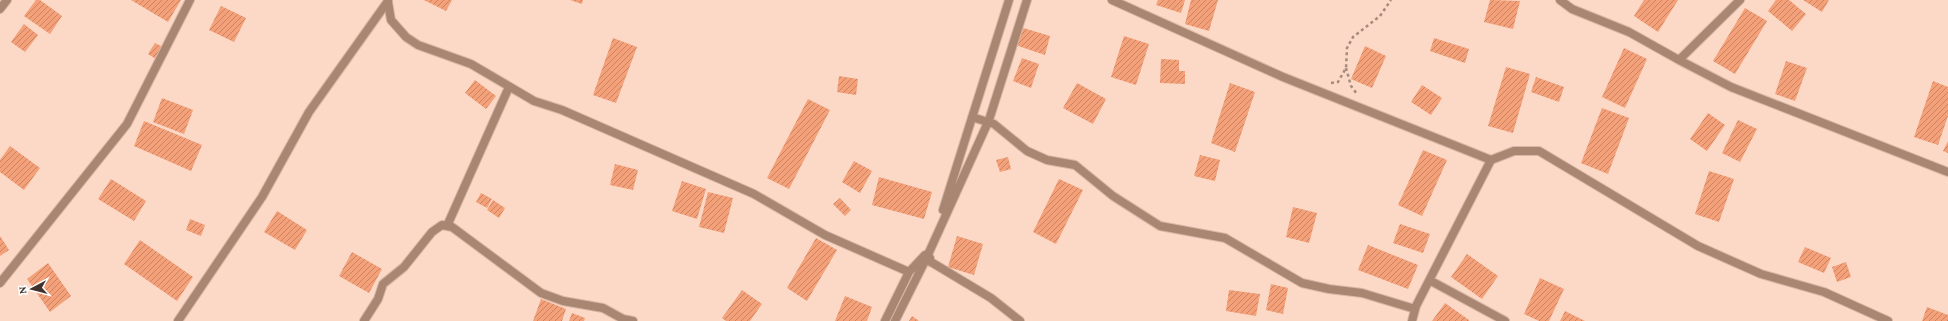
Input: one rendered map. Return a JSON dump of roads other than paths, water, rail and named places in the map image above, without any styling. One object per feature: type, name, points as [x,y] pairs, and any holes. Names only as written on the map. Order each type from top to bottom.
[{"type":"street","points":[[0,9],[7,0]]},
{"type":"street","points":[[0,283],[127,124],[190,0]]},
{"type":"street","points":[[926,259],[930,259],[932,248],[1009,0]]},
{"type":"street","points":[[895,321],[926,259],[989,120],[1027,0]]},
{"type":"street","points":[[1112,0],[1308,87],[1491,160]]},
{"type":"street","points":[[1560,0],[1572,9],[1629,32],[1731,87],[1948,172]]},
{"type":"street","points":[[1679,60],[1740,0]]},
{"type":"street","points":[[388,1],[391,20],[406,37],[418,45],[471,64],[534,101],[562,110],[754,194],[824,235],[909,272]]},
{"type":"street","points":[[178,321],[262,197],[310,112],[388,1]]},
{"type":"street","points":[[447,226],[509,87]]},
{"type":"street","points":[[972,117],[994,124],[1027,151],[1047,160],[1075,165],[1113,196],[1160,226],[1225,238],[1302,283],[1329,289],[1362,293],[1415,309]]},
{"type":"street","points":[[1412,321],[1415,309],[1491,160],[1514,151],[1539,151],[1698,246],[1761,274],[1824,292],[1888,321]]},
{"type":"street","points":[[364,321],[378,299],[383,284],[404,267],[432,232],[442,225],[452,227],[541,293],[563,301],[603,308],[623,319],[632,321]]},
{"type":"street","points":[[885,321],[909,272],[932,248]]},
{"type":"street","points":[[926,259],[991,298],[1020,321]]},
{"type":"street","points":[[1430,281],[1505,321]]}]
